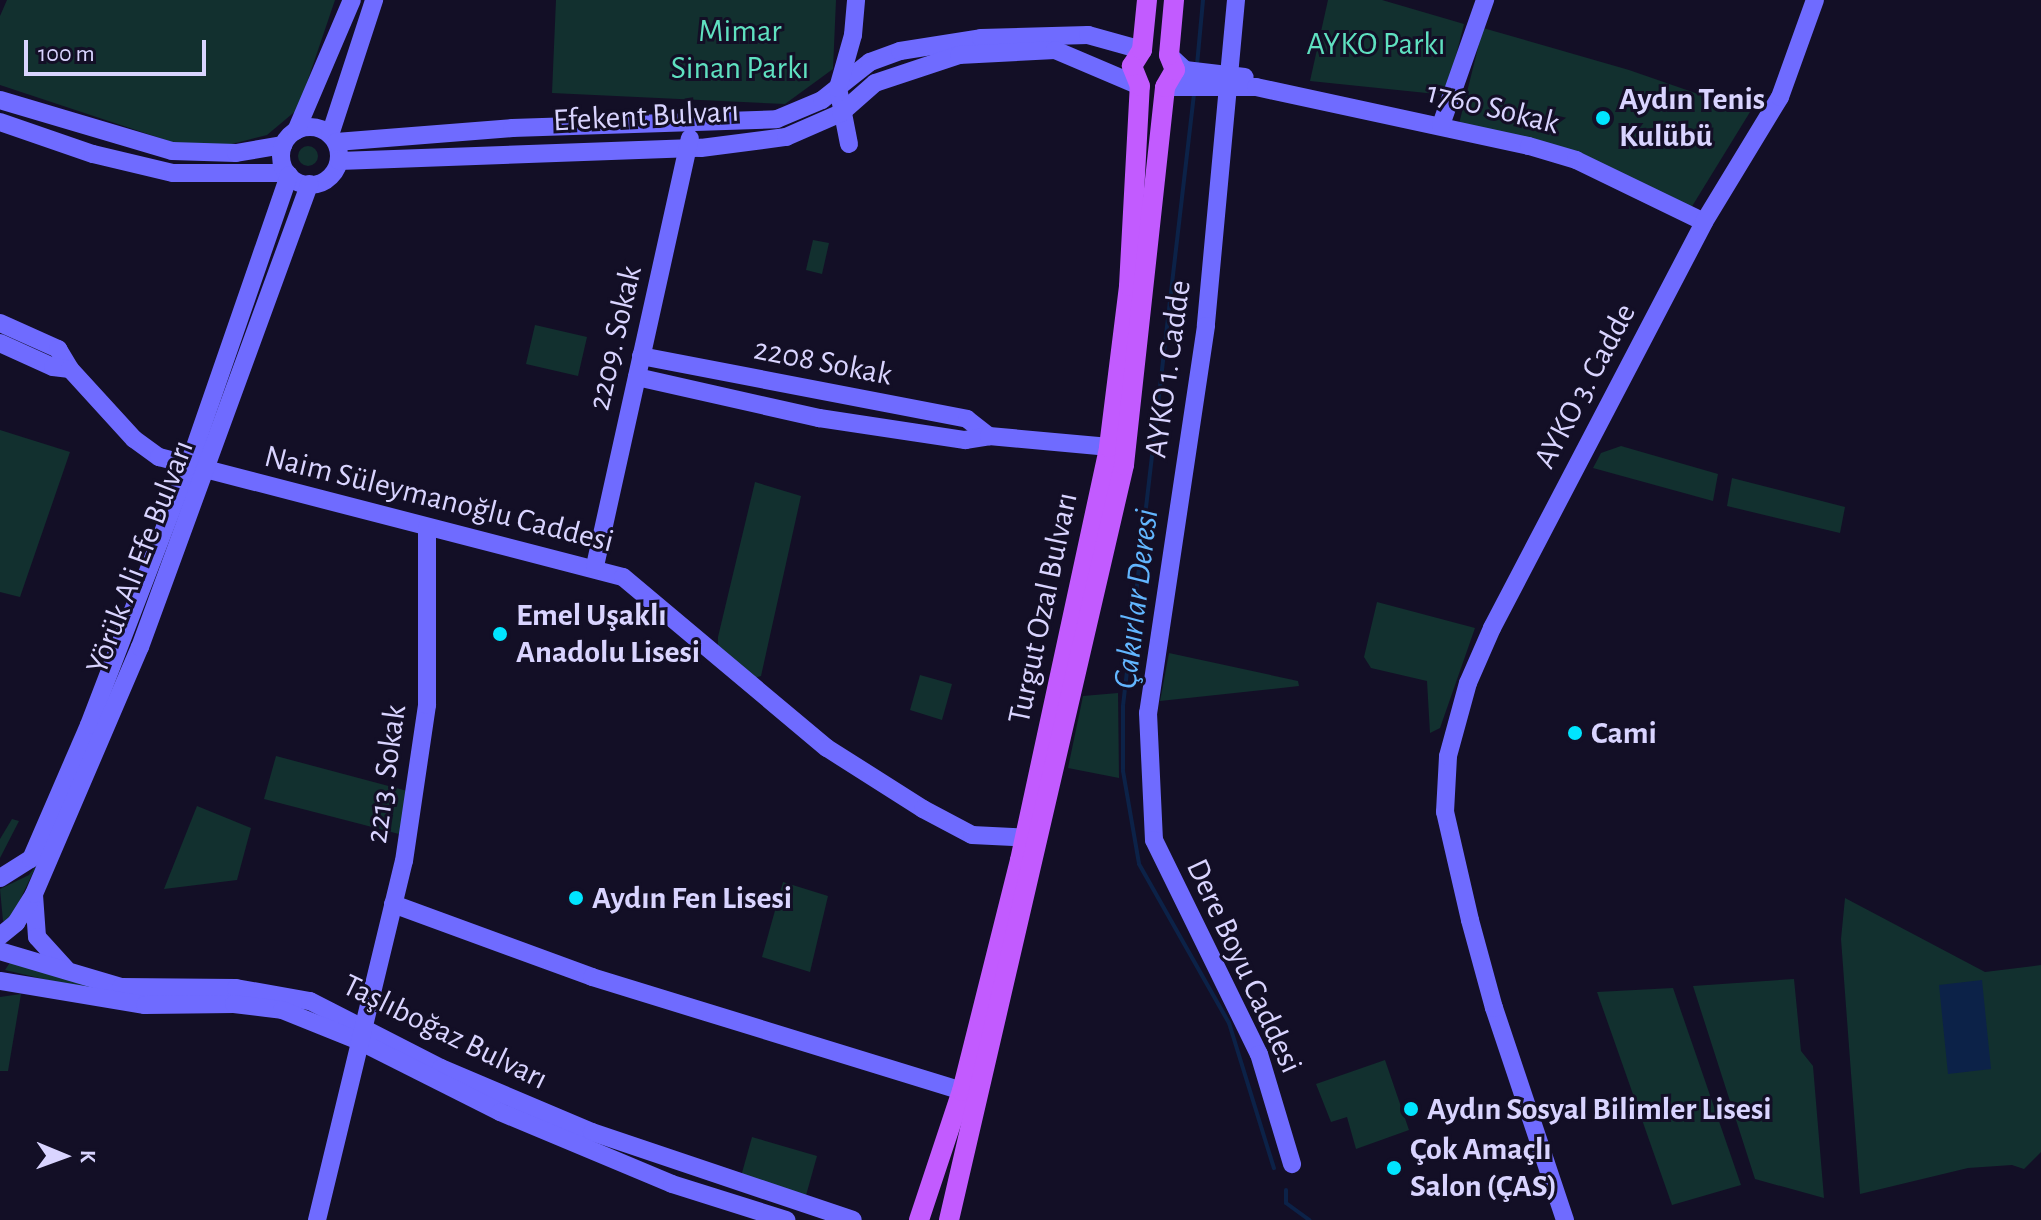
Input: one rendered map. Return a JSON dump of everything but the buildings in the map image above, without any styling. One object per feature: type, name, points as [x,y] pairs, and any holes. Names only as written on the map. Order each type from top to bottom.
[{"type":"main road","name":"Turgut Ozal Bulvarı","points":[[949,1220],[1033,837],[1109,447],[1129,286],[1140,86],[1132,66],[1142,50],[1147,0]]},
{"type":"main road","name":"Turgut Ozal Bulvarı","points":[[919,1220],[962,1091],[1020,860],[1033,837],[1124,465],[1188,80],[1175,70],[1169,55],[1174,0]]},
{"type":"main road","points":[[1142,50],[1155,47],[1169,55]]},
{"type":"main road","name":"Efekent Bulvarı","points":[[1140,86],[1188,80]]},
{"type":"street","points":[[288,174],[290,138],[352,0]]},
{"type":"street","points":[[0,122],[93,154],[173,173],[288,174],[309,184],[330,177],[335,146],[374,0]]},
{"type":"street","points":[[853,35],[861,97],[849,144],[838,88],[853,35],[856,0]]},
{"type":"street","name":"AYKO 1. Cadde","points":[[1154,840],[1148,713],[1202,354],[1232,82],[1236,0]]},
{"type":"street","points":[[1441,125],[1485,0]]},
{"type":"street","name":"AYKO 3. Cadde","points":[[1565,1220],[1494,1008],[1445,812],[1448,756],[1472,672],[1541,529],[1592,443],[1704,222],[1780,97],[1815,0]]},
{"type":"street","name":"Efekent Bulvarı","points":[[335,146],[512,128],[777,119],[900,51],[997,36],[1088,35],[1142,50]]},
{"type":"street","name":"Efekent Bulvarı","points":[[335,146],[688,148],[786,137],[841,113],[875,83],[912,67],[959,55],[1031,50],[1073,54],[1140,86]]},
{"type":"street","points":[[1188,80],[1232,82]]},
{"type":"street","name":"1760 Sokak","points":[[1232,82],[1441,125],[1576,160],[1704,222]]},
{"type":"street","points":[[0,100],[172,151],[236,153],[290,138],[314,127],[335,146]]},
{"type":"street","name":"2209. Sokak","points":[[595,566],[693,124]]},
{"type":"street","name":"Yörük Ali Efe Bulvarı","points":[[0,936],[16,923],[34,894],[140,647],[288,174]]},
{"type":"street","name":"Yörük Ali Efe Bulvarı","points":[[0,878],[31,859],[197,469],[309,184]]},
{"type":"street","name":"Naim Süleymanoğlu Caddesi","points":[[0,323],[58,349],[70,369],[134,439],[159,457],[427,527],[595,566],[650,596],[827,748],[923,809],[986,838],[1020,860]]},
{"type":"street","points":[[0,343],[53,367],[70,369]]},
{"type":"street","name":"2208 Sokak","points":[[641,356],[967,419],[989,436]]},
{"type":"street","name":"2208 Sokak","points":[[637,377],[819,418],[965,440],[989,436],[1109,447]]},
{"type":"street","name":"2213. Sokak","points":[[317,1220],[393,904],[427,705],[427,527]]},
{"type":"street","points":[[986,838],[1033,837]]},
{"type":"street","name":"Dere Boyu Caddesi","points":[[1154,840],[1259,1054],[1292,1164]]},
{"type":"street","points":[[34,894],[37,937],[72,973]]},
{"type":"street","points":[[393,904],[592,977],[962,1091]]},
{"type":"street","name":"Taşlıboğaz Bulvarı","points":[[0,951],[72,973],[145,990],[276,992],[441,1068],[592,1132],[853,1220]]},
{"type":"street","name":"Taşlıboğaz Bulvarı","points":[[0,981],[145,1005],[234,1004],[282,1010],[360,1032],[439,1086],[672,1184],[786,1220]]},
{"type":"green space","points":[[7,0],[335,0],[298,109],[267,135],[232,144],[187,147],[0,85],[0,16]]},
{"type":"green space","name":"Mimar Sinan Parkı","points":[[556,0],[836,0],[833,69],[785,104],[552,93]]},
{"type":"green space","name":"AYKO Parkı","points":[[1328,0],[1382,0],[1464,24],[1446,95],[1310,81]]},
{"type":"green space","name":"Aydın Tenis Kulübü","points":[[1483,28],[1629,70],[1750,112],[1691,208],[1459,124]]},
{"type":"green space","points":[[304,146],[312,146],[318,156],[312,166],[304,166],[298,160],[298,152]]},
{"type":"green space","points":[[813,240],[829,243],[822,274],[806,270]]},
{"type":"green space","points":[[535,325],[587,337],[578,376],[526,364]]},
{"type":"green space","points":[[0,430],[70,452],[20,597],[0,592]]},
{"type":"green space","points":[[1621,446],[1718,474],[1713,501],[1593,468],[1601,453]]},
{"type":"green space","points":[[1732,478],[1845,507],[1840,533],[1727,506]]},
{"type":"green space","points":[[755,482],[801,496],[761,676],[754,678],[718,646],[718,637]]},
{"type":"green space","points":[[1377,602],[1475,628],[1440,728],[1430,733],[1427,681],[1371,668],[1364,657]]},
{"type":"green space","points":[[1169,653],[1298,681],[1299,686],[1160,701]]},
{"type":"green space","points":[[920,675],[952,684],[942,720],[910,710]]},
{"type":"green space","points":[[1118,693],[1119,778],[1068,768],[1083,696]]},
{"type":"green space","points":[[276,756],[411,792],[399,834],[264,799]]},
{"type":"green space","points":[[197,806],[251,828],[237,880],[164,889]]},
{"type":"green space","points":[[12,819],[19,821],[0,858],[0,839]]},
{"type":"green space","points":[[37,864],[9,923],[3,921],[0,889],[29,875]]},
{"type":"green space","points":[[783,882],[828,896],[810,972],[762,957]]},
{"type":"green space","points":[[1845,898],[1985,972],[2041,965],[2041,1152],[2024,1169],[2012,1165],[1968,1168],[1860,1194],[1841,939]]},
{"type":"green space","points":[[13,958],[124,998],[5,970]]},
{"type":"green space","points":[[1794,979],[1801,1051],[1813,1066],[1824,1198],[1755,1179],[1693,986]]},
{"type":"green space","points":[[1673,988],[1741,1185],[1672,1205],[1597,992]]},
{"type":"green space","points":[[21,994],[8,1071],[0,1071],[0,997]]},
{"type":"green space","points":[[1385,1060],[1409,1130],[1356,1149],[1347,1117],[1331,1122],[1316,1084]]},
{"type":"green space","points":[[752,1137],[817,1156],[805,1199],[740,1180]]},
{"type":"water","points":[[1982,980],[1991,1069],[1948,1074],[1939,985]]},
{"type":"waterway","name":"Çakırlar Deresi","points":[[1197,65],[1203,0]]},
{"type":"waterway","name":"Çakırlar Deresi","points":[[1194,94],[1123,706],[1123,771],[1139,864],[1229,1023],[1274,1168]]},
{"type":"waterway","name":"Çakırlar Deresi","points":[[1286,1190],[1286,1203],[1309,1220]]},
{"type":"place","name":"Aydın Tenis Kulübü","points":[[1603,118]]},
{"type":"place","name":"Emel Uşaklı Anadolu Lisesi","points":[[500,634]]},
{"type":"place","name":"Cami","points":[[1575,733]]},
{"type":"place","name":"Aydın Fen Lisesi","points":[[576,898]]},
{"type":"place","name":"Aydın Sosyal Bilimler Lisesi","points":[[1411,1109]]},
{"type":"place","name":"Çok Amaçlı Salon (ÇAS)","points":[[1394,1168]]}]
